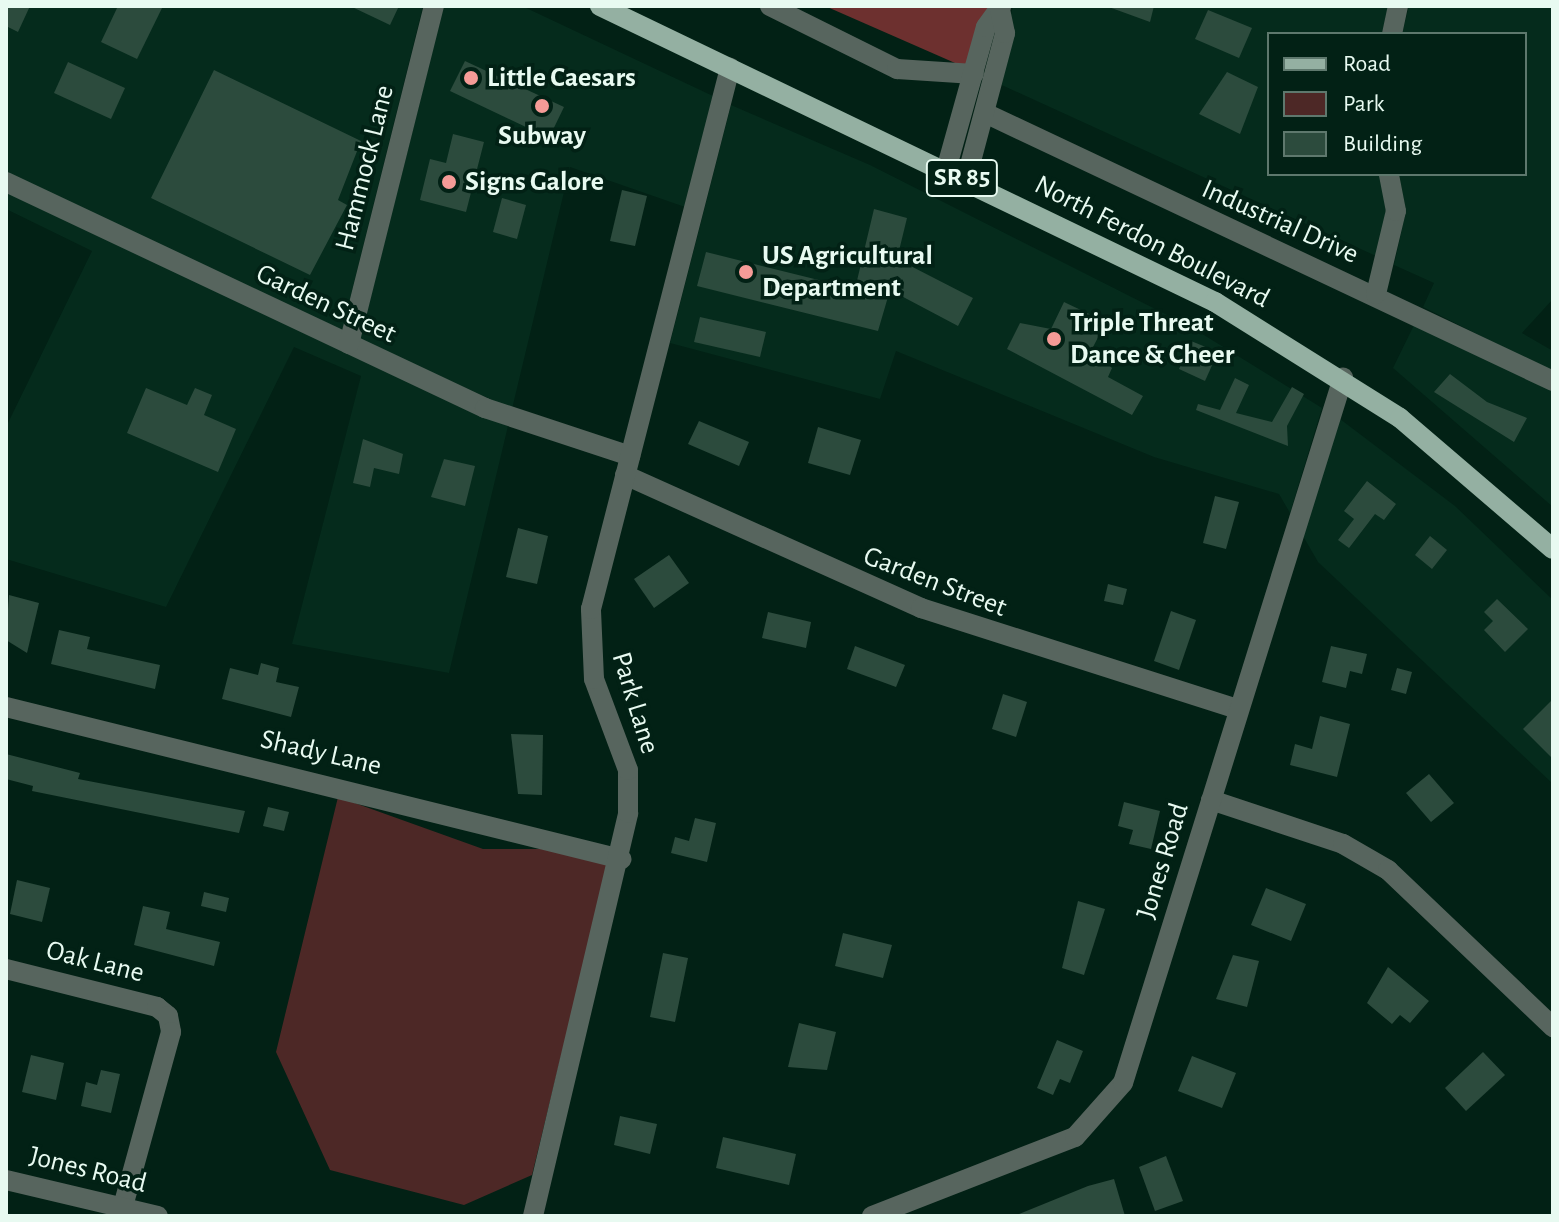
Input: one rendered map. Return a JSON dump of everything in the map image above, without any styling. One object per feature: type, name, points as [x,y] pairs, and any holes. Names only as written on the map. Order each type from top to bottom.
[{"type":"main road","name":"North Ferdon Boulevard","points":[[600,6],[1215,302],[1343,378],[1490,490],[1553,549]]},
{"type":"street","name":"Hammock Lane","points":[[349,344],[434,6]]},
{"type":"street","points":[[770,6],[897,69],[974,74]]},
{"type":"street","points":[[1392,32],[1398,6]]},
{"type":"street","points":[[946,170],[986,27],[1001,8]]},
{"type":"street","points":[[966,180],[1005,33],[1001,8]]},
{"type":"street","name":"Park Lane","points":[[533,1216],[621,859],[628,770],[594,679],[589,638],[628,466],[730,68]]},
{"type":"street","name":"Industrial Drive","points":[[985,113],[1376,294],[1553,381]]},
{"type":"street","points":[[1376,294],[1396,211],[1389,176]]},
{"type":"street","name":"Garden Street","points":[[6,182],[485,408],[628,466],[921,608],[1237,709]]},
{"type":"street","name":"Jones Road","points":[[872,1216],[1075,1137],[1108,1108],[1123,1083],[1237,709],[1343,378]]},
{"type":"street","name":"Shady Lane","points":[[6,707],[621,859]]},
{"type":"street","points":[[1211,800],[1376,862],[1553,1027]]},
{"type":"street","name":"Oak Lane","points":[[6,969],[167,1015],[171,1032],[123,1206]]},
{"type":"street","name":"Jones Road","points":[[6,1180],[158,1216]]},
{"type":"shaded area","points":[[6,6],[423,6],[342,331],[6,172]]},
{"type":"shaded area","points":[[444,6],[522,6],[713,96],[685,207],[570,167],[512,409],[360,340]]},
{"type":"shaded area","points":[[825,6],[993,6],[971,70]]},
{"type":"shaded area","points":[[1013,6],[1388,6],[1382,32],[1267,32],[1267,176],[1380,176],[1386,211],[1376,256],[995,82]]},
{"type":"shaded area","points":[[1409,6],[1553,6],[1553,299],[1522,333],[1553,351],[1553,372],[1423,307],[1434,283],[1394,265],[1406,211],[1399,176],[1527,176],[1527,32],[1402,32]]},
{"type":"shaded area","points":[[731,105],[870,165],[1191,327],[1322,408],[1290,513],[1279,494],[1154,457],[896,351],[880,399],[670,343]]},
{"type":"shaded area","points":[[6,191],[508,426],[449,673],[292,644],[361,376],[294,347],[166,607],[6,559],[6,427],[92,251],[6,209]]},
{"type":"shaded area","points":[[1415,323],[1553,391],[1553,507],[1393,368]]},
{"type":"shaded area","points":[[1340,419],[1455,506],[1553,600],[1553,784],[1318,562],[1303,536]]},
{"type":"green space","points":[[338,797],[483,849],[550,849],[608,864],[532,1175],[464,1205],[330,1170],[276,1052]]},
{"type":"building","points":[[6,6],[30,6],[18,32],[6,26]]},
{"type":"building","points":[[118,6],[163,6],[137,59],[101,42]]},
{"type":"building","points":[[350,6],[399,6],[390,25]]},
{"type":"building","points":[[1106,6],[1154,6],[1150,22]]},
{"type":"building","points":[[1208,10],[1252,28],[1239,58],[1195,39]]},
{"type":"building","points":[[465,61],[564,107],[549,138],[450,91]]},
{"type":"building","points":[[68,62],[125,88],[111,119],[54,93]]},
{"type":"building","points":[[214,70],[361,141],[338,200],[347,205],[310,275],[151,198]]},
{"type":"building","points":[[1227,72],[1258,87],[1240,134],[1199,114]]},
{"type":"building","name":"Signs Galore","points":[[453,134],[484,142],[466,212],[420,200],[430,159],[446,163]]},
{"type":"building","points":[[622,190],[647,196],[635,246],[610,241]]},
{"type":"building","points":[[502,198],[526,205],[517,239],[493,232]]},
{"type":"building","points":[[874,209],[907,218],[897,259],[973,298],[958,326],[890,290],[878,331],[697,286],[706,252],[855,289]]},
{"type":"building","name":"Triple Threat Dance & Cheer","points":[[1064,302],[1106,322],[1092,349],[1112,368],[1108,377],[1143,396],[1132,415],[1007,349],[1020,323],[1051,329]]},
{"type":"building","points":[[700,317],[766,332],[760,357],[694,342]]},
{"type":"building","points":[[1191,341],[1218,352],[1205,381],[1179,369]]},
{"type":"building","points":[[1450,374],[1487,402],[1527,418],[1514,442],[1434,392]]},
{"type":"building","points":[[1235,378],[1249,385],[1236,413],[1272,422],[1292,387],[1304,394],[1287,426],[1288,446],[1196,410],[1198,404],[1220,410]]},
{"type":"building","points":[[146,388],[187,405],[195,388],[212,395],[204,415],[236,429],[218,472],[127,433]]},
{"type":"building","points":[[699,421],[749,442],[739,466],[688,444]]},
{"type":"building","points":[[818,427],[861,440],[850,475],[808,463]]},
{"type":"building","points":[[363,439],[403,454],[399,474],[374,468],[370,487],[353,483]]},
{"type":"building","points":[[444,459],[475,466],[465,506],[431,497]]},
{"type":"building","points":[[1367,481],[1396,504],[1384,520],[1375,514],[1349,548],[1338,540],[1354,519],[1344,511]]},
{"type":"building","points":[[1215,496],[1239,502],[1226,549],[1203,543]]},
{"type":"building","points":[[518,528],[548,536],[537,584],[506,577]]},
{"type":"building","points":[[1430,536],[1447,550],[1432,569],[1415,555]]},
{"type":"building","points":[[669,555],[689,583],[654,608],[634,579]]},
{"type":"building","points":[[1108,584],[1127,589],[1123,605],[1104,601]]},
{"type":"building","points":[[9,595],[39,603],[27,653],[6,640]]},
{"type":"building","points":[[1497,599],[1528,629],[1505,652],[1484,630],[1493,621],[1484,612]]},
{"type":"building","points":[[1171,611],[1196,620],[1179,670],[1154,661]]},
{"type":"building","points":[[768,612],[811,622],[806,648],[762,638]]},
{"type":"building","points":[[59,630],[90,637],[87,649],[160,665],[155,689],[51,664]]},
{"type":"building","points":[[855,646],[905,665],[896,687],[847,669]]},
{"type":"building","points":[[1331,646],[1367,654],[1362,674],[1350,671],[1346,688],[1322,682]]},
{"type":"building","points":[[261,663],[279,668],[276,682],[299,687],[291,717],[222,699],[230,668],[258,675]]},
{"type":"building","points":[[1397,668],[1412,672],[1406,694],[1391,690]]},
{"type":"building","points":[[1003,694],[1027,702],[1016,737],[992,729]]},
{"type":"building","points":[[1553,699],[1553,759],[1523,729]]},
{"type":"building","points":[[1320,716],[1350,724],[1337,777],[1290,765],[1295,744],[1312,749]]},
{"type":"building","points":[[511,734],[543,735],[542,795],[518,794]]},
{"type":"building","points":[[6,754],[80,773],[78,779],[245,811],[239,833],[32,791],[33,786],[6,779]]},
{"type":"building","points":[[1429,774],[1454,803],[1431,822],[1406,793]]},
{"type":"building","points":[[1124,802],[1160,811],[1151,849],[1129,844],[1133,830],[1118,826]]},
{"type":"building","points":[[268,807],[289,812],[284,831],[263,826]]},
{"type":"building","points":[[695,818],[716,823],[707,862],[671,853],[675,837],[689,841]]},
{"type":"building","points":[[17,880],[50,888],[42,922],[10,914]]},
{"type":"building","points":[[1266,888],[1306,904],[1291,941],[1251,925]]},
{"type":"building","points":[[204,892],[229,898],[226,912],[201,906]]},
{"type":"building","points":[[1078,901],[1105,909],[1084,975],[1062,968]]},
{"type":"building","points":[[143,906],[170,912],[166,929],[220,942],[214,966],[134,945]]},
{"type":"building","points":[[843,933],[892,945],[883,978],[835,966]]},
{"type":"building","points":[[663,953],[688,958],[675,1022],[650,1017]]},
{"type":"building","points":[[1233,955],[1259,961],[1247,1007],[1216,999]]},
{"type":"building","points":[[1388,967],[1429,1001],[1410,1023],[1400,1015],[1392,1024],[1367,1003]]},
{"type":"building","points":[[799,1023],[836,1032],[827,1070],[788,1067]]},
{"type":"building","points":[[1057,1040],[1083,1051],[1070,1083],[1060,1079],[1053,1095],[1037,1088]]},
{"type":"building","points":[[1483,1052],[1505,1075],[1466,1111],[1445,1088]]},
{"type":"building","points":[[31,1055],[64,1063],[56,1100],[22,1092]]},
{"type":"building","points":[[1192,1056],[1236,1073],[1222,1108],[1178,1091]]},
{"type":"building","points":[[101,1070],[120,1074],[111,1113],[81,1106],[86,1082],[97,1085]]},
{"type":"building","points":[[620,1116],[657,1124],[650,1154],[614,1145]]},
{"type":"building","points":[[723,1137],[796,1154],[789,1185],[716,1168]]},
{"type":"building","points":[[1166,1156],[1183,1201],[1155,1211],[1139,1167]]},
{"type":"building","points":[[1114,1179],[1125,1216],[1014,1216],[1088,1186]]},
{"type":"place","name":"Little Caesars","points":[[471,78]]},
{"type":"place","name":"Subway","points":[[542,106]]},
{"type":"place","name":"Signs Galore","points":[[449,182]]},
{"type":"place","name":"US Agricultural Department","points":[[746,272]]},
{"type":"place","name":"Triple Threat Dance & Cheer","points":[[1054,339]]}]
